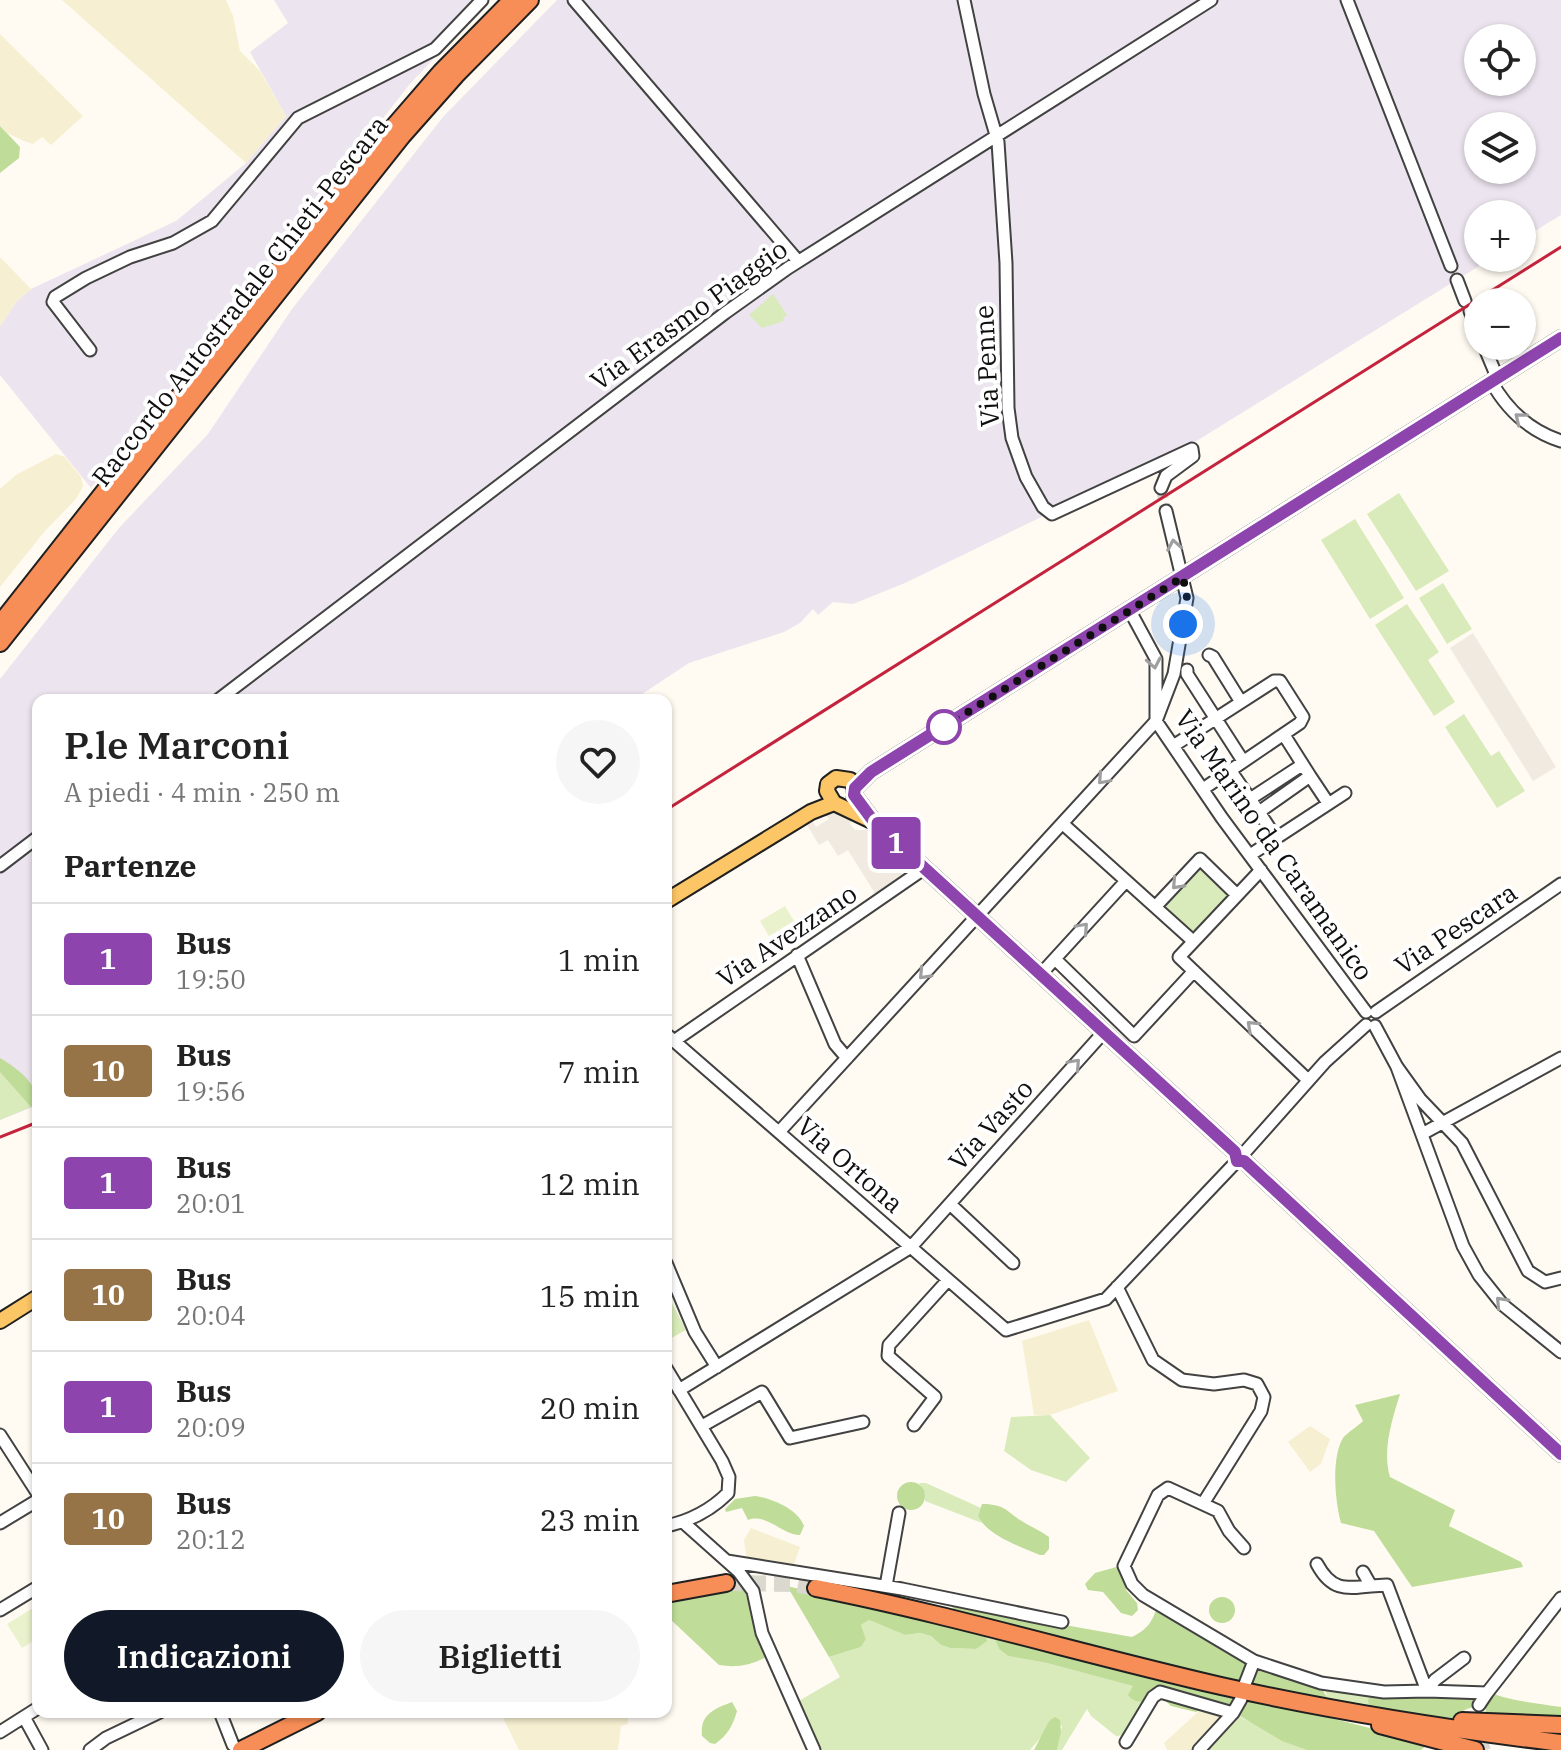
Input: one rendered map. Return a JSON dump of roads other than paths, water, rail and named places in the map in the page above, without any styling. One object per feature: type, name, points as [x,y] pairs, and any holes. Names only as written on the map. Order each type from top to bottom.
[{"type":"highway","name":"Raccordo Autostradale Chieti-Pescara","points":[[0,624],[384,138],[441,72],[512,0]]},
{"type":"highway","name":"Raccordo Autostradale Chieti-Pescara","points":[[0,643],[388,153],[456,75],[530,0]]},
{"type":"highway","points":[[672,1593],[726,1583]]},
{"type":"highway","points":[[816,1588],[1314,1705],[1561,1743]]},
{"type":"highway","points":[[1314,1705],[1468,1721],[1561,1725]]},
{"type":"highway","points":[[1314,1705],[1475,1750]]},
{"type":"highway","points":[[243,1746],[304,1718]]},
{"type":"main road","points":[[851,785],[1561,338]]},
{"type":"main road","points":[[832,798],[833,779],[851,785],[874,822],[1561,1454]]},
{"type":"main road","points":[[672,897],[832,798],[851,801],[851,785]]},
{"type":"main road","points":[[832,798],[846,811],[874,822]]},
{"type":"main road","points":[[0,1321],[32,1301]]},
{"type":"street","points":[[90,350],[53,302],[55,297],[86,278],[130,257],[192,234],[212,221],[298,118],[435,49],[482,0]]},
{"type":"street","points":[[574,0],[798,261]]},
{"type":"street","name":"Via Penne","points":[[964,0],[996,135],[1006,263],[1008,408],[1012,438],[1026,477],[1043,507],[1052,514],[1192,449],[1193,456],[1166,476],[1161,488]]},
{"type":"street","name":"Via Erasmo Piaggio","points":[[226,694],[725,313],[798,261],[1211,0]]},
{"type":"street","points":[[1347,0],[1451,266]]},
{"type":"street","points":[[1457,280],[1464,297]]},
{"type":"street","points":[[1488,360],[1494,379],[1513,413],[1544,435],[1561,441]]},
{"type":"street","points":[[779,1132],[1156,721],[1178,658],[1187,598],[1166,511]]},
{"type":"street","name":"Via Marino da Caramanico","points":[[1130,611],[1156,659],[1156,721],[1371,1019],[1397,1067]]},
{"type":"street","points":[[1209,655],[1241,702]]},
{"type":"street","points":[[1187,670],[1243,761]]},
{"type":"street","points":[[1173,746],[1274,681],[1280,681],[1303,717],[1300,723],[1203,789]]},
{"type":"street","points":[[1284,735],[1328,803]]},
{"type":"street","points":[[1250,799],[1302,765]]},
{"type":"street","points":[[1230,770],[1276,838]]},
{"type":"street","points":[[1259,812],[1310,776]]},
{"type":"street","points":[[1250,855],[1345,793]]},
{"type":"street","points":[[1063,824],[1193,941]]},
{"type":"street","points":[[0,866],[32,842]]},
{"type":"street","points":[[1156,906],[1200,859],[1237,895]]},
{"type":"street","name":"Via Avezzano","points":[[672,1036],[925,868]]},
{"type":"street","points":[[1261,870],[1179,957],[1308,1080]]},
{"type":"street","points":[[1040,975],[1126,881]]},
{"type":"street","name":"Via Pescara","points":[[1006,1330],[1106,1299],[1355,1032],[1561,884]]},
{"type":"street","points":[[797,955],[835,1044],[847,1058]]},
{"type":"street","points":[[1055,959],[1134,1036],[1194,971]]},
{"type":"street","name":"Via Vasto","points":[[679,1390],[911,1247],[1103,1033]]},
{"type":"street","name":"Via Ortona","points":[[672,1039],[1006,1330]]},
{"type":"street","points":[[1422,1134],[1561,1058]]},
{"type":"street","points":[[1397,1067],[1431,1112],[1462,1143],[1528,1271],[1545,1282],[1561,1278]]},
{"type":"street","points":[[1397,1067],[1463,1246],[1479,1275],[1503,1305],[1561,1352]]},
{"type":"street","points":[[950,1204],[1013,1263]]},
{"type":"street","points":[[672,1277],[695,1332],[717,1367]]},
{"type":"street","points":[[914,1425],[935,1397],[888,1356],[889,1345],[948,1280]]},
{"type":"street","points":[[1117,1287],[1153,1360],[1182,1380],[1214,1384],[1244,1380],[1257,1384],[1264,1397],[1261,1411],[1204,1502]]},
{"type":"street","points":[[672,1378],[729,1477],[728,1493],[717,1505],[684,1523],[672,1525]]},
{"type":"street","points":[[702,1426],[762,1392],[790,1438],[863,1422]]},
{"type":"street","points":[[0,1435],[32,1485]]},
{"type":"street","points":[[1244,1548],[1229,1531],[1218,1511],[1168,1488],[1158,1495],[1124,1566],[1132,1584],[1143,1595],[1254,1661],[1321,1683],[1384,1692],[1487,1693]]},
{"type":"street","points":[[0,1523],[32,1504]]},
{"type":"street","points":[[886,1586],[899,1513]]},
{"type":"street","points":[[684,1523],[739,1572],[753,1591],[762,1633],[814,1750]]},
{"type":"street","points":[[727,1561],[886,1586],[1062,1622]]},
{"type":"street","points":[[1317,1564],[1324,1578],[1343,1589],[1387,1585],[1427,1691]]},
{"type":"street","points":[[1363,1572],[1371,1586]]},
{"type":"street","points":[[0,1610],[32,1591]]},
{"type":"street","points":[[1472,1717],[1561,1598]]},
{"type":"street","points":[[1427,1691],[1435,1680],[1464,1658]]},
{"type":"street","points":[[1245,1684],[1254,1661]]},
{"type":"street","points":[[1126,1742],[1153,1697],[1160,1692],[1233,1713]]},
{"type":"street","points":[[1199,1750],[1233,1713],[1241,1699]]},
{"type":"street","points":[[0,1732],[32,1712]]},
{"type":"street","points":[[24,1717],[42,1750]]},
{"type":"street","points":[[90,1750],[106,1738],[148,1718]]},
{"type":"street","points":[[224,1718],[243,1746]]},
{"type":"tunnel","points":[[1161,488],[1166,511]]},
{"type":"tunnel","points":[[726,1583],[793,1584],[816,1588]]},
{"type":"tunnel","points":[[1480,1727],[1485,1750]]},
{"type":"railway","points":[[672,806],[1561,247]]},
{"type":"railway","points":[[0,1137],[32,1124]]}]
